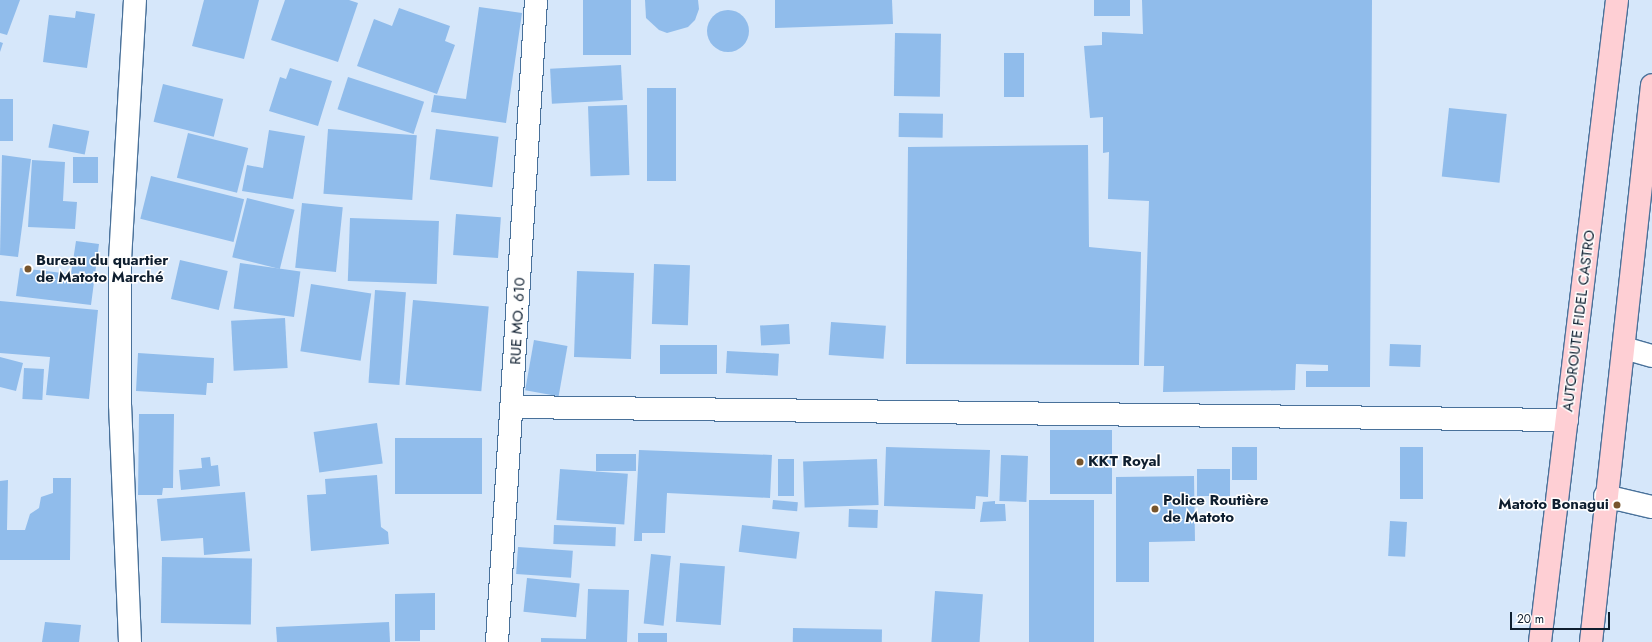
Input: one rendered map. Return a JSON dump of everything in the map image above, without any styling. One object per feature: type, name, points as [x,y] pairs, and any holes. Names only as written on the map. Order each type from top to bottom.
[{"type":"highway","name":"AUTOROUTE FIDEL CASTRO","points":[[1540,642],[1617,0]]},
{"type":"highway","points":[[1591,642],[1605,496],[1624,348],[1652,86]]},
{"type":"street","points":[[130,642],[120,405],[120,260],[134,0]]},
{"type":"street","name":"RUE MO. 610","points":[[497,642],[513,407],[536,0]]},
{"type":"street","points":[[1624,348],[1652,356]]},
{"type":"street","points":[[513,407],[1567,420]]},
{"type":"street","points":[[1605,496],[1652,507]]},
{"type":"building","points":[[0,0],[20,0],[7,35],[0,33]]},
{"type":"building","points":[[204,0],[259,0],[244,59],[192,46]]},
{"type":"building","points":[[285,0],[349,0],[358,3],[338,62],[271,40]]},
{"type":"building","points":[[583,0],[631,0],[631,55],[583,55]]},
{"type":"building","points":[[645,0],[698,0],[699,9],[695,20],[688,27],[667,33],[659,30],[646,18]]},
{"type":"building","points":[[775,0],[892,0],[893,24],[775,28]]},
{"type":"building","points":[[1094,0],[1130,0],[1130,16],[1094,16]]},
{"type":"building","points":[[1142,0],[1372,0],[1370,387],[1306,387],[1306,371],[1328,371],[1328,365],[1296,364],[1295,390],[1163,392],[1164,366],[1144,366],[1149,201],[1108,199],[1109,152],[1103,153],[1103,117],[1090,118],[1084,46],[1102,45],[1102,32],[1143,34]]},
{"type":"building","points":[[479,7],[522,13],[506,123],[431,112],[434,95],[466,99]]},
{"type":"building","points":[[399,8],[450,26],[445,41],[455,45],[437,94],[357,66],[374,19],[392,26]]},
{"type":"building","points":[[728,10],[743,16],[749,31],[743,46],[728,52],[713,46],[707,31],[713,16]]},
{"type":"building","points":[[76,11],[95,14],[87,68],[43,62],[49,15],[75,18]]},
{"type":"building","points":[[895,33],[941,34],[940,97],[894,96]]},
{"type":"building","points":[[0,42],[3,43],[0,52]]},
{"type":"building","points":[[1004,53],[1024,53],[1024,97],[1004,97]]},
{"type":"building","points":[[621,65],[623,100],[552,104],[550,69]]},
{"type":"building","points":[[290,68],[332,81],[318,126],[269,111],[280,77],[286,79]]},
{"type":"building","points":[[348,77],[424,102],[414,134],[337,109]]},
{"type":"building","points":[[163,84],[223,99],[214,137],[154,122]]},
{"type":"building","points":[[647,88],[676,88],[676,181],[647,181]]},
{"type":"building","points":[[0,99],[13,99],[13,141],[0,141]]},
{"type":"building","points":[[627,105],[629,175],[590,176],[588,106]]},
{"type":"building","points":[[1449,108],[1507,114],[1499,183],[1442,177]]},
{"type":"building","points":[[899,113],[943,114],[943,138],[899,137]]},
{"type":"building","points":[[53,124],[89,131],[85,155],[48,148]]},
{"type":"building","points":[[328,129],[417,135],[412,200],[323,194]]},
{"type":"building","points":[[436,129],[499,137],[492,187],[430,180]]},
{"type":"building","points":[[269,130],[305,136],[293,199],[242,191],[247,165],[263,168]]},
{"type":"building","points":[[188,133],[248,148],[237,193],[177,178]]},
{"type":"building","points":[[1088,145],[1089,247],[1141,252],[1139,365],[906,364],[908,147]]},
{"type":"building","points":[[2,155],[31,159],[18,257],[0,255]]},
{"type":"building","points":[[73,157],[98,157],[98,183],[73,183]]},
{"type":"building","points":[[32,160],[65,162],[63,201],[77,202],[75,229],[28,227]]},
{"type":"building","points":[[151,176],[244,199],[234,242],[140,219]]},
{"type":"building","points":[[247,198],[295,210],[280,269],[232,257]]},
{"type":"building","points":[[302,203],[343,207],[336,272],[295,268]]},
{"type":"building","points":[[456,214],[501,217],[498,258],[453,255]]},
{"type":"building","points":[[350,218],[439,221],[437,284],[348,281]]},
{"type":"building","points":[[76,241],[99,244],[91,305],[16,296],[20,268],[71,274]]},
{"type":"building","points":[[180,260],[228,271],[219,310],[171,299]]},
{"type":"building","points":[[240,263],[300,271],[294,317],[234,309]]},
{"type":"building","points":[[654,264],[690,265],[688,325],[652,324]]},
{"type":"building","points":[[577,271],[634,273],[631,359],[574,357]]},
{"type":"building","points":[[311,284],[371,294],[361,361],[300,351]]},
{"type":"building","points":[[375,290],[406,292],[399,385],[369,383]]},
{"type":"building","points":[[413,300],[489,307],[481,391],[406,385]]},
{"type":"building","points":[[0,301],[98,310],[89,399],[46,395],[50,357],[0,353]]},
{"type":"building","points":[[285,318],[288,368],[234,371],[231,321]]},
{"type":"building","points":[[831,322],[886,326],[884,359],[829,355]]},
{"type":"building","points":[[789,324],[790,344],[761,345],[760,326]]},
{"type":"building","points":[[534,340],[567,346],[559,396],[525,390]]},
{"type":"building","points":[[1390,344],[1421,345],[1420,367],[1389,366]]},
{"type":"building","points":[[660,345],[717,345],[717,374],[660,374]]},
{"type":"building","points":[[727,351],[779,354],[778,376],[726,373]]},
{"type":"building","points":[[138,353],[214,358],[213,383],[207,383],[206,395],[136,391]]},
{"type":"building","points":[[0,357],[23,363],[16,391],[0,387]]},
{"type":"building","points":[[24,368],[44,369],[42,400],[22,399]]},
{"type":"building","points":[[139,414],[174,414],[173,488],[163,488],[162,495],[138,495]]},
{"type":"building","points":[[377,423],[383,464],[319,473],[314,432]]},
{"type":"building","name":"KKT Royal","points":[[1050,430],[1112,430],[1112,494],[1050,494]]},
{"type":"building","points":[[395,438],[482,438],[482,494],[395,494]]},
{"type":"building","points":[[886,447],[990,450],[988,497],[976,496],[975,509],[884,506]]},
{"type":"building","points":[[1232,447],[1257,447],[1257,480],[1232,480]]},
{"type":"building","points":[[1400,447],[1423,447],[1423,499],[1400,499]]},
{"type":"building","points":[[639,450],[772,455],[770,498],[667,493],[665,533],[642,533],[642,541],[634,541]]},
{"type":"building","points":[[596,454],[636,454],[636,471],[596,471]]},
{"type":"building","points":[[1001,455],[1028,456],[1026,502],[999,501]]},
{"type":"building","points":[[210,457],[211,466],[218,465],[220,486],[181,490],[179,470],[202,468],[201,458]]},
{"type":"building","points":[[778,459],[794,459],[794,496],[778,496]]},
{"type":"building","points":[[877,459],[879,505],[805,508],[803,462]]},
{"type":"building","points":[[560,469],[628,474],[624,525],[556,520]]},
{"type":"building","points":[[1197,469],[1230,469],[1230,496],[1197,496]]},
{"type":"building","points":[[377,475],[381,527],[388,532],[389,544],[311,551],[307,495],[326,494],[325,479]]},
{"type":"building","name":"Police Routière de Matoto","points":[[1194,476],[1195,541],[1149,542],[1149,582],[1116,582],[1116,477]]},
{"type":"building","points":[[53,478],[71,478],[70,560],[0,560],[0,481],[8,480],[7,530],[25,530],[30,514],[39,508],[41,497],[53,493]]},
{"type":"building","points":[[245,492],[250,551],[204,555],[203,538],[161,541],[157,499]]},
{"type":"building","points":[[773,500],[798,502],[797,511],[772,509]]},
{"type":"building","points":[[1029,500],[1094,500],[1094,642],[1029,642]]},
{"type":"building","points":[[995,501],[995,504],[1005,504],[1006,521],[980,522],[983,502]]},
{"type":"building","points":[[849,509],[878,510],[877,528],[848,527]]},
{"type":"building","points":[[1390,521],[1407,522],[1405,557],[1388,556]]},
{"type":"building","points":[[554,525],[616,527],[615,546],[553,544]]},
{"type":"building","points":[[742,525],[800,532],[796,559],[739,552]]},
{"type":"building","points":[[518,547],[573,551],[571,578],[516,574]]},
{"type":"building","points":[[651,554],[671,556],[664,626],[644,624]]},
{"type":"building","points":[[162,557],[252,559],[251,625],[161,623]]},
{"type":"building","points":[[680,563],[725,566],[721,625],[676,622]]},
{"type":"building","points":[[527,578],[580,584],[576,617],[523,612]]},
{"type":"building","points":[[588,589],[629,590],[627,642],[541,642],[541,638],[586,639]]},
{"type":"building","points":[[935,591],[983,594],[980,642],[931,642]]},
{"type":"building","points":[[435,593],[435,630],[420,630],[420,641],[395,641],[395,594]]},
{"type":"building","points":[[45,622],[81,625],[79,642],[42,642]]},
{"type":"building","points":[[389,622],[390,642],[277,642],[276,627]]},
{"type":"building","points":[[793,628],[882,630],[882,642],[793,642]]},
{"type":"building","points":[[638,633],[667,633],[667,642],[638,642]]},
{"type":"place","name":"Bureau du quartier de Matoto Marché","points":[[28,269]]},
{"type":"place","name":"KKT Royal","points":[[1080,462]]},
{"type":"place","name":"Matoto Bonagui","points":[[1617,505]]},
{"type":"place","name":"Police Routière de Matoto","points":[[1155,509]]}]
